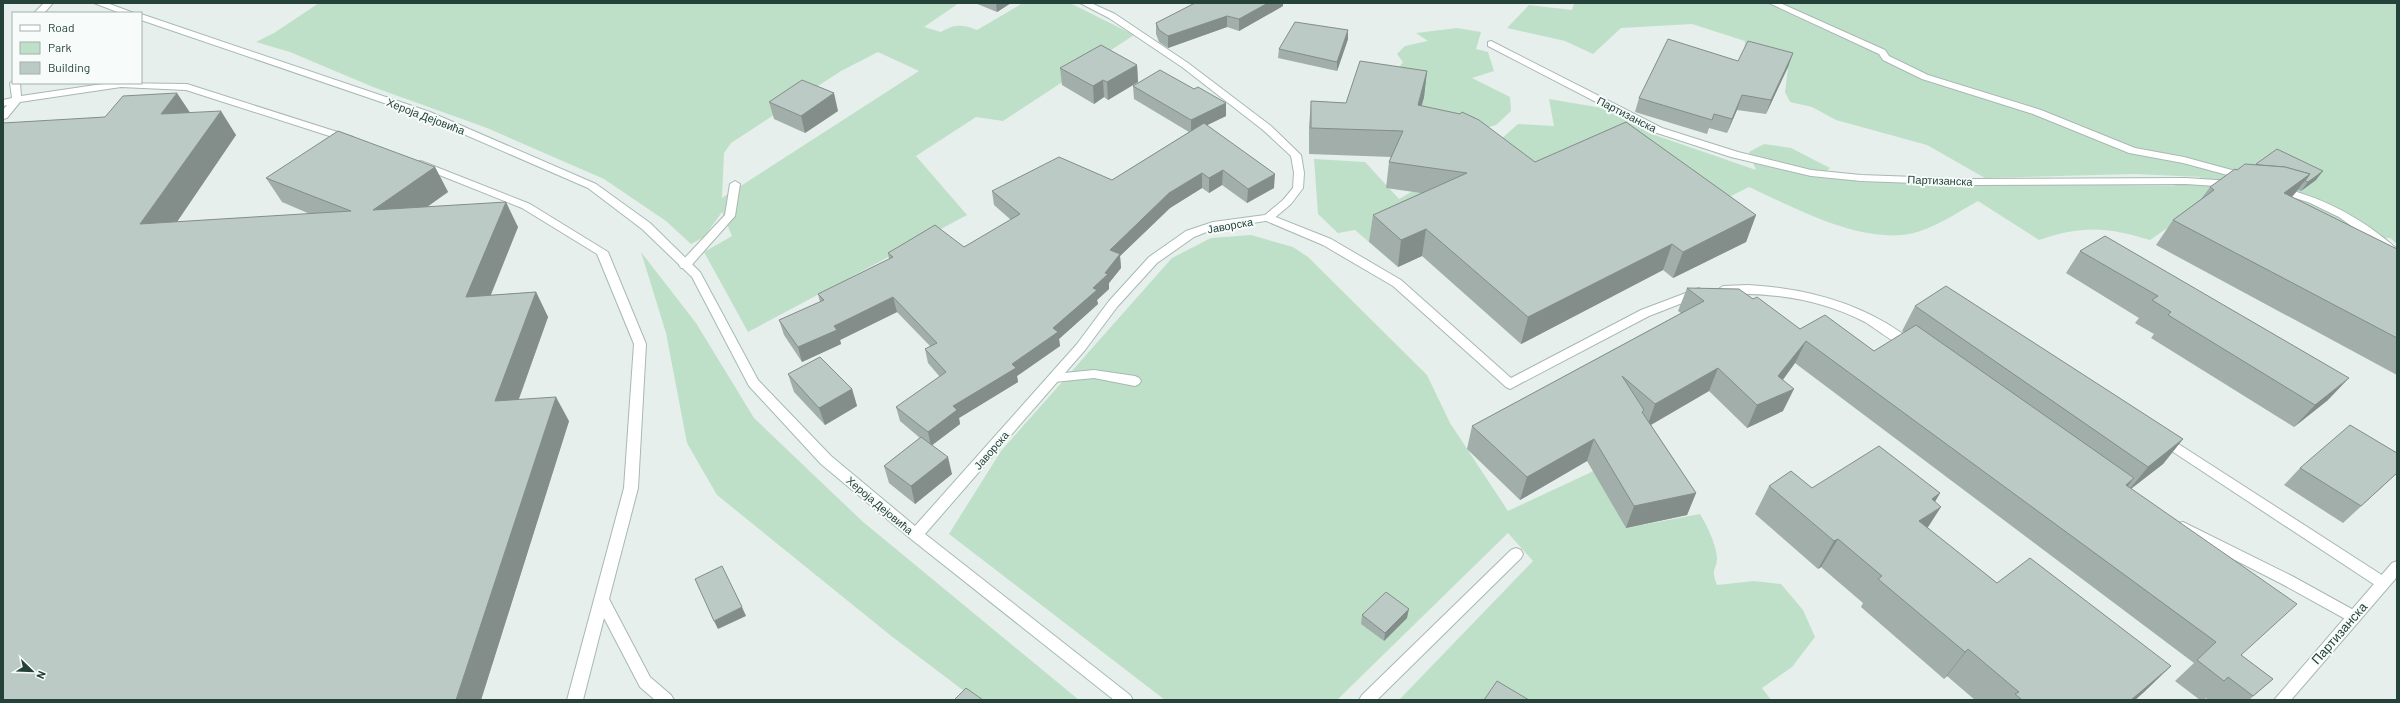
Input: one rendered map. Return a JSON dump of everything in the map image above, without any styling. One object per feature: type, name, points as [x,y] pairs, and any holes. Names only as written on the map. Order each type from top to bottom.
[{"type":"street","points":[[41,12],[50,3]]},
{"type":"street","points":[[98,3],[127,12]]},
{"type":"street","name":"Јаворска","points":[[916,535],[1081,347],[1113,304],[1153,260],[1170,246],[1190,234],[1213,226],[1268,218],[1287,202],[1298,188],[1299,173],[1296,156],[1267,128],[1185,65],[1112,16],[1084,3]]},
{"type":"street","name":"Партизанска","points":[[1492,44],[1658,130],[1734,155],[1811,172],[1861,178],[1970,182],[2186,181],[2253,183],[2184,160],[2133,151],[2037,112],[1925,77],[1886,58],[1882,52],[1773,3]]},
{"type":"street","name":"Хероја Дејовића","points":[[142,17],[426,114],[592,186],[646,226],[696,275],[754,383],[826,460],[916,535],[1126,700]]},
{"type":"street","points":[[3,116],[17,100],[15,84]]},
{"type":"street","points":[[3,103],[121,84],[187,87],[361,142]]},
{"type":"street","points":[[412,161],[526,206],[602,252],[640,344],[631,488],[575,700]]},
{"type":"street","points":[[685,265],[730,216],[735,184]]},
{"type":"street","points":[[2267,186],[2287,191],[2336,210],[2378,238],[2397,255]]},
{"type":"street","points":[[1268,218],[1327,242],[1397,283],[1510,384],[1671,301],[1698,292],[1732,290],[1799,295],[1843,306],[1879,323],[1920,353]]},
{"type":"street","points":[[1054,378],[1094,374],[1135,381]]},
{"type":"street","points":[[2149,430],[2383,583]]},
{"type":"street","points":[[2174,523],[2287,580],[2354,617]]},
{"type":"street","points":[[1367,700],[1516,554]]},
{"type":"street","name":"Партизанска","points":[[2282,700],[2397,567]]},
{"type":"street","points":[[602,600],[645,682],[666,700]]},
{"type":"green space","points":[[319,3],[959,3],[924,27],[941,32],[954,26],[962,26],[977,30],[1023,3],[1070,3],[1134,35],[1003,121],[976,117],[916,156],[967,215],[748,332],[704,252],[732,236],[722,212],[704,237],[691,244],[666,221],[604,179],[487,128],[373,87],[290,52],[256,42],[274,33]],"holes":[[[878,52],[919,71],[722,198],[724,153],[731,143],[841,71]]]},
{"type":"green space","points":[[1574,3],[2397,3],[2397,244],[2390,238],[2368,238],[2218,193],[2150,240],[2108,230],[2082,230],[2055,235],[2039,240],[1978,201],[1945,220],[1918,232],[1889,235],[1848,229],[1827,222],[1749,187],[1731,196],[1726,204],[1559,164],[1472,165],[1518,124],[1554,126],[1549,99],[1614,110],[1649,133],[1756,170],[1749,152],[1764,144],[1791,148],[1830,168],[1819,178],[2173,186],[2202,177],[2134,174],[1985,178],[1927,145],[1836,120],[1812,107],[1790,102],[1785,92],[1788,67],[1744,55],[1745,41],[1692,24],[1621,28],[1593,54],[1565,41],[1507,28],[1529,5],[1572,10]]},
{"type":"green space","points":[[1457,28],[1481,32],[1476,49],[1488,52],[1494,71],[1472,78],[1510,97],[1511,111],[1496,125],[1486,128],[1423,111],[1420,95],[1396,72],[1403,62],[1397,54],[1405,46],[1428,41],[1416,33]]},
{"type":"green space","points":[[1314,159],[1365,162],[1399,199],[1434,179],[1467,191],[1369,242],[1355,230],[1338,233],[1318,214]]},
{"type":"green space","points":[[1251,235],[1293,247],[1308,257],[1427,375],[1450,423],[1508,511],[1598,469],[1626,528],[1700,514],[1715,546],[1717,562],[1714,575],[1717,585],[1754,581],[1781,584],[1803,610],[1815,637],[1792,667],[1762,688],[1771,700],[1399,700],[1533,561],[1508,533],[1337,700],[1165,700],[949,534],[1001,451],[1172,258],[1211,238]]},
{"type":"green space","points":[[641,252],[696,323],[754,418],[862,521],[1079,700],[976,700],[890,635],[717,495],[687,443],[666,333]]},
{"type":"building","points":[[1195,3],[1268,3],[1239,19],[1227,16],[1168,36],[1159,30],[1156,23]]},
{"type":"building","points":[[1295,22],[1348,30],[1337,62],[1279,49]]},
{"type":"building","points":[[1668,39],[1738,61],[1748,41],[1793,53],[1771,100],[1742,95],[1732,119],[1714,114],[1712,120],[1639,98]]},
{"type":"building","points":[[1101,45],[1137,65],[1107,82],[1103,80],[1093,86],[1060,68]]},
{"type":"building","points":[[1360,61],[1427,71],[1418,105],[1460,114],[1462,112],[1479,120],[1535,162],[1626,122],[1756,215],[1683,252],[1672,244],[1528,317],[1426,229],[1401,240],[1373,215],[1467,173],[1389,162],[1403,131],[1311,128],[1311,101],[1346,103]]},
{"type":"building","points":[[1160,70],[1194,89],[1198,87],[1226,103],[1191,120],[1133,86]]},
{"type":"building","points":[[802,80],[834,93],[801,116],[769,102]]},
{"type":"building","points":[[177,93],[161,114],[221,111],[140,224],[351,211],[266,178],[338,131],[435,167],[373,210],[506,202],[466,297],[536,292],[495,401],[556,397],[456,700],[3,700],[3,123],[105,117],[123,96]]},
{"type":"building","points":[[1204,123],[1275,174],[1248,189],[1223,170],[1209,178],[1202,173],[1169,193],[1110,250],[1120,254],[1105,273],[1108,274],[1093,288],[1097,290],[1053,328],[1058,332],[1012,364],[1016,368],[953,406],[957,410],[928,432],[896,407],[946,372],[925,349],[937,343],[893,297],[834,326],[837,330],[798,347],[779,320],[824,300],[818,294],[893,257],[888,253],[935,225],[964,247],[1020,214],[992,191],[1059,157],[1112,180]]},
{"type":"building","points":[[2277,149],[2323,171],[2308,182],[2305,181],[2310,174],[2285,167],[2256,164]]},
{"type":"building","points":[[2245,164],[2285,167],[2310,174],[2284,193],[2397,249],[2397,338],[2173,220],[2214,190],[2210,187],[2235,169],[2237,170]]},
{"type":"building","points":[[2105,236],[2349,378],[2315,405],[2168,315],[2171,312],[2152,300],[2158,296],[2080,251]]},
{"type":"building","points":[[1946,286],[2183,439],[2148,467],[1915,306]]},
{"type":"building","points":[[1687,288],[1739,289],[1753,299],[1757,297],[1800,329],[1825,315],[1874,351],[1916,325],[2134,478],[2126,485],[2297,604],[2241,655],[2273,679],[2253,696],[2228,677],[2224,681],[2197,660],[2216,642],[1806,341],[1778,376],[1794,389],[1757,405],[1718,368],[1655,404],[1622,376],[1644,410],[1642,412],[1696,493],[1634,506],[1594,439],[1527,477],[1472,426],[1704,301]]},
{"type":"building","points":[[820,357],[852,389],[819,408],[788,374]]},
{"type":"building","points":[[2350,425],[2397,453],[2397,473],[2361,506],[2300,468]]},
{"type":"building","points":[[921,437],[948,457],[911,486],[884,466]]},
{"type":"building","points":[[1879,446],[1940,493],[1932,499],[1941,507],[1919,521],[1997,583],[2030,558],[2171,666],[2131,700],[2022,700],[2015,694],[2019,692],[1968,649],[1965,652],[1878,579],[1882,576],[1838,539],[1834,541],[1769,486],[1791,471],[1812,488]]},
{"type":"building","points":[[722,566],[742,607],[714,621],[695,579]]},
{"type":"building","points":[[1386,592],[1409,609],[1385,633],[1362,615]]},
{"type":"building","points":[[1497,681],[1529,700],[1484,700]]},
{"type":"building","points":[[966,688],[983,700],[954,700]]}]
